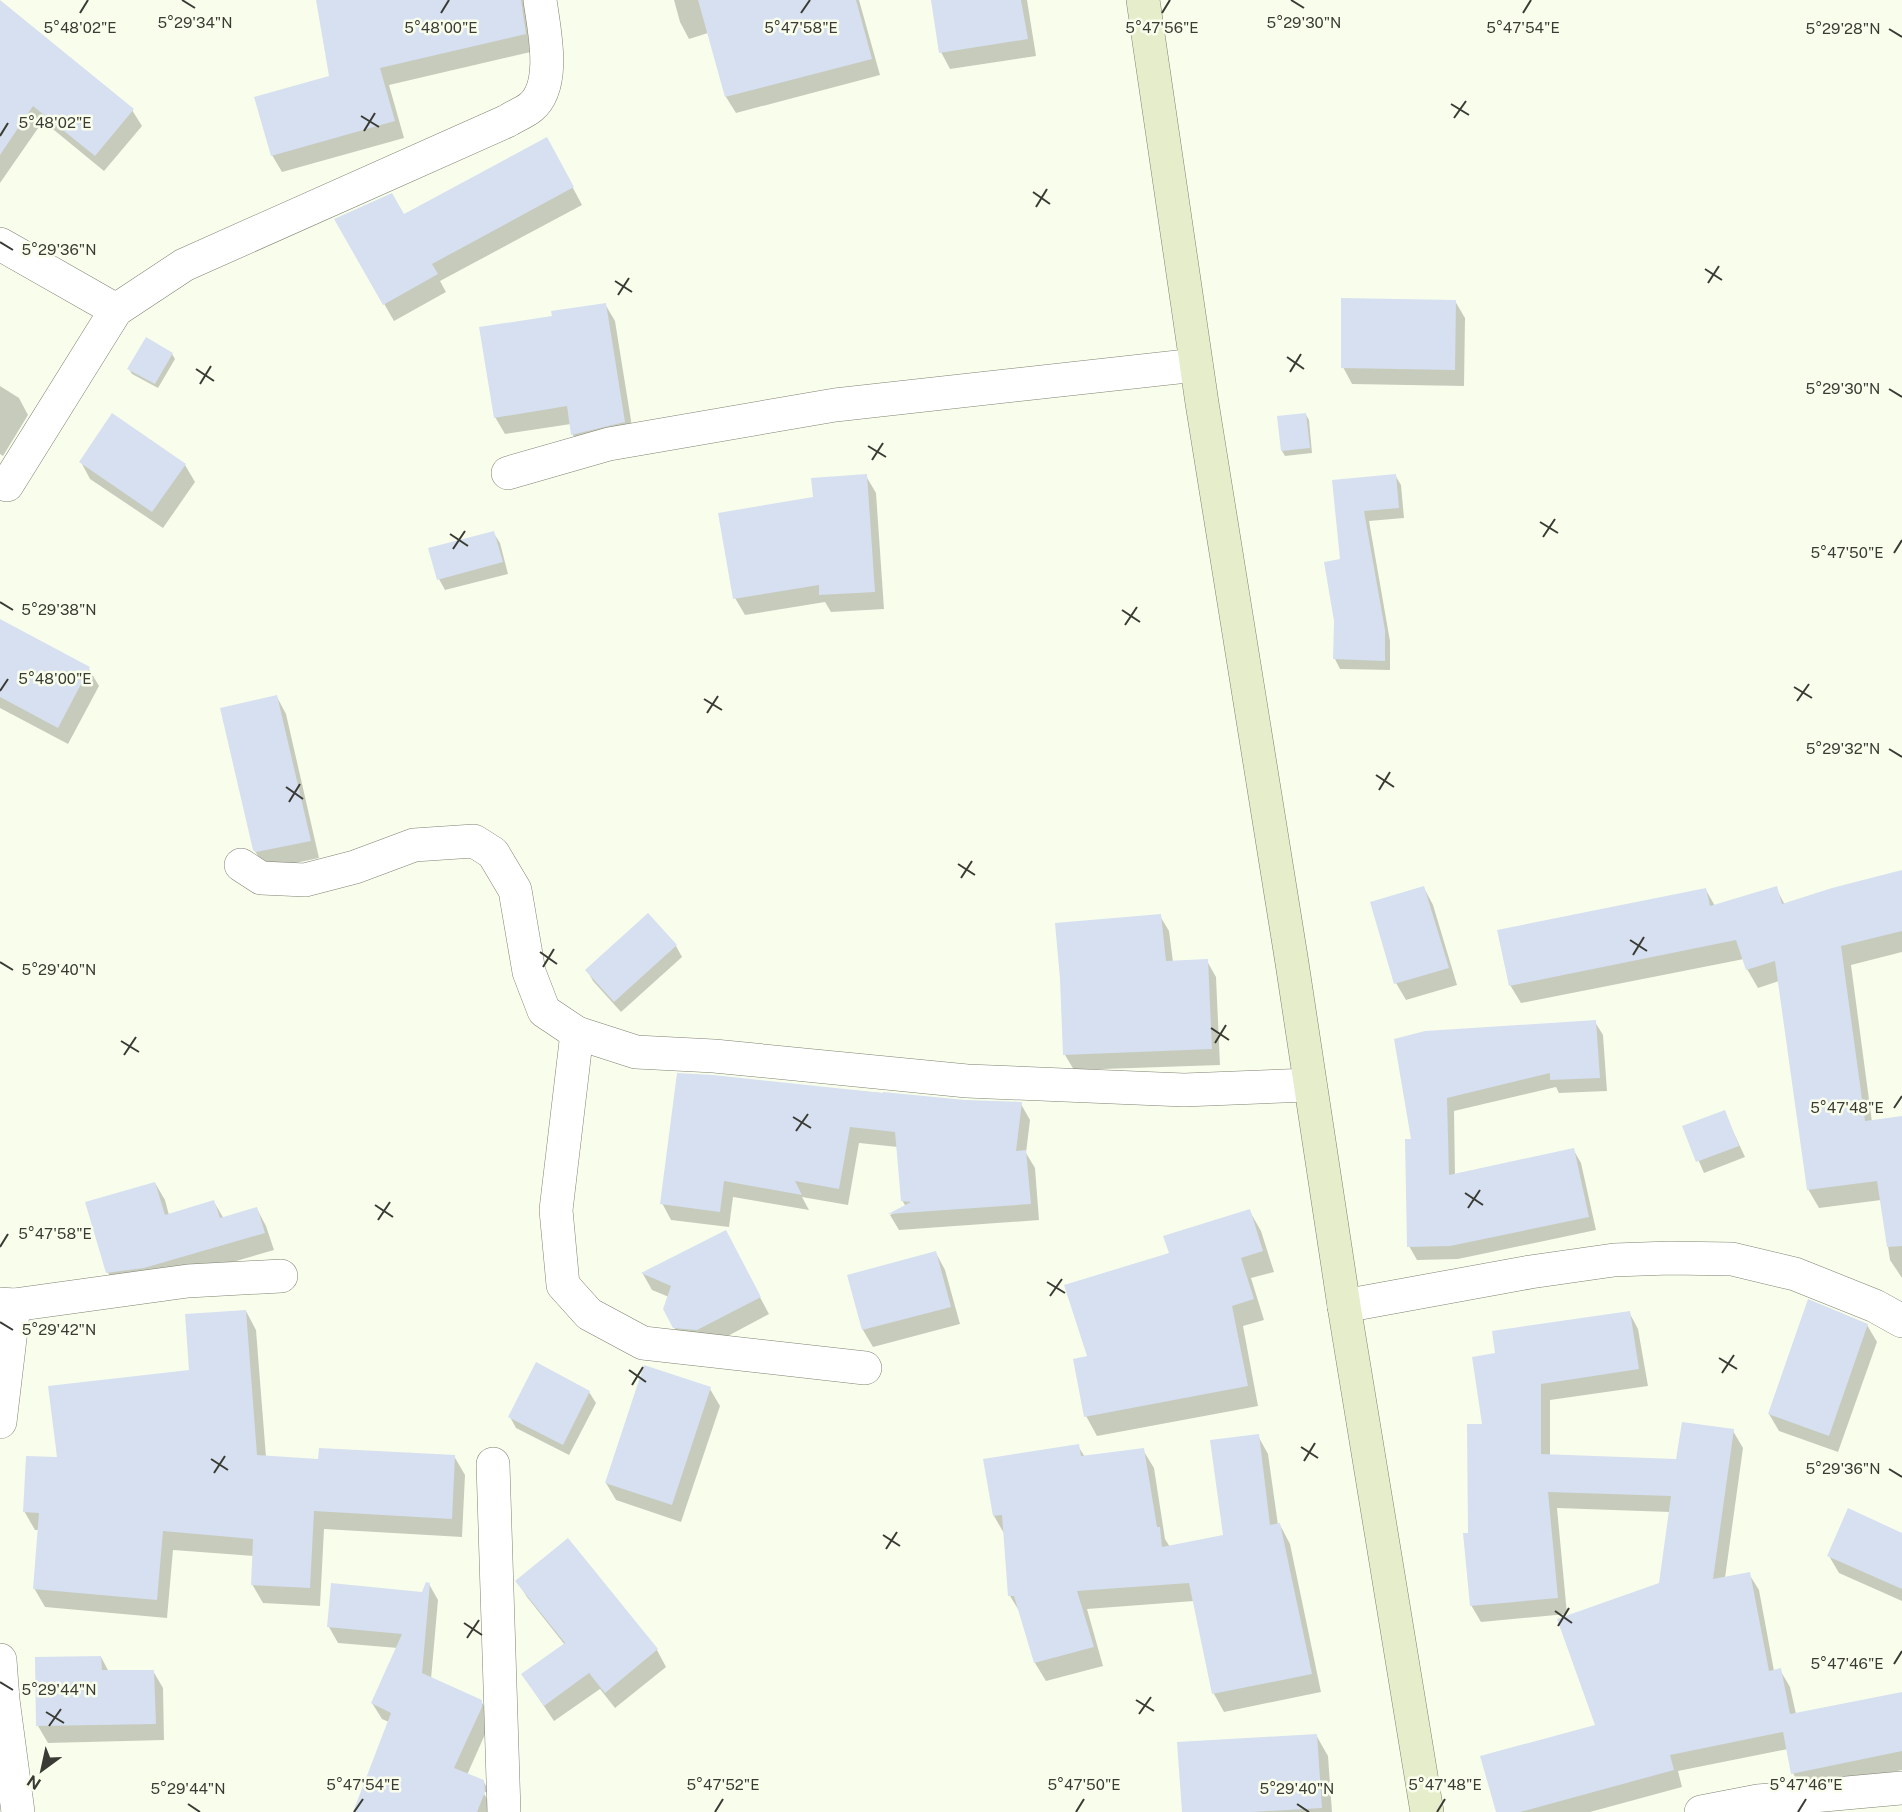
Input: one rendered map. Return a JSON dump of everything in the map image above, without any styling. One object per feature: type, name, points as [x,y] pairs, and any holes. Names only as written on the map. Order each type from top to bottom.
[{"type":"main road","points":[[1143,0],[1197,365],[1344,1306],[1427,1812]]},
{"type":"street","points":[[7,485],[116,310],[184,265],[507,121],[532,106],[547,82],[546,41],[540,0]]},
{"type":"street","points":[[0,244],[116,310]]},
{"type":"street","points":[[508,473],[609,444],[835,405],[1197,365]]},
{"type":"street","points":[[241,865],[261,878],[305,880],[355,867],[414,845],[474,841],[493,853],[515,891],[529,972],[544,1011],[577,1033],[636,1052],[714,1056],[967,1081],[1184,1090],[1310,1085]]},
{"type":"street","points":[[577,1033],[556,1210],[563,1286],[589,1314],[643,1342],[865,1368]]},
{"type":"street","points":[[1344,1306],[1530,1272],[1614,1260],[1732,1259],[1795,1274],[1875,1306],[1902,1321]]},
{"type":"street","points":[[0,1422],[7,1305],[188,1281],[281,1276]]},
{"type":"street","points":[[493,1464],[504,1812]]},
{"type":"street","points":[[0,1660],[18,1812]]},
{"type":"street","points":[[1701,1812],[1758,1801],[1902,1788]]},
{"type":"building","points":[[0,0],[134,109],[95,156],[33,106],[0,155]]},
{"type":"building","points":[[316,0],[521,0],[526,34],[380,68],[395,121],[271,156],[254,97],[329,76]]},
{"type":"building","points":[[698,0],[856,0],[872,59],[725,97]]},
{"type":"building","points":[[931,0],[1021,0],[1028,39],[939,53]]},
{"type":"building","points":[[547,137],[574,187],[432,264],[438,274],[383,305],[334,219],[392,193],[404,214]]},
{"type":"building","points":[[1341,298],[1456,300],[1455,370],[1341,368]]},
{"type":"building","points":[[606,303],[625,422],[571,435],[567,406],[494,418],[479,327],[552,316],[551,311]]},
{"type":"building","points":[[146,337],[173,353],[155,384],[127,369]]},
{"type":"building","points":[[112,413],[186,464],[152,512],[79,462]]},
{"type":"building","points":[[1306,413],[1310,448],[1281,451],[1277,416]]},
{"type":"building","points":[[867,474],[875,592],[819,595],[819,585],[733,599],[718,513],[813,497],[811,478]]},
{"type":"building","points":[[1396,474],[1399,508],[1364,511],[1385,630],[1385,661],[1333,659],[1334,621],[1324,562],[1340,559],[1332,480]]},
{"type":"building","points":[[494,531],[503,562],[437,580],[428,548]]},
{"type":"building","points":[[0,619],[90,667],[58,728],[0,697]]},
{"type":"building","points":[[277,695],[311,841],[256,852],[253,850],[220,708]]},
{"type":"building","points":[[1902,870],[1902,931],[1841,946],[1865,1121],[1902,1116],[1902,1246],[1887,1247],[1877,1181],[1807,1190],[1775,961],[1746,970],[1736,940],[1509,986],[1497,930],[1706,888],[1710,906],[1777,886],[1782,904]]},
{"type":"building","points":[[1424,886],[1449,968],[1394,984],[1370,902]]},
{"type":"building","points":[[648,913],[677,945],[614,1002],[585,970]]},
{"type":"building","points":[[1161,914],[1166,961],[1208,959],[1212,1049],[1063,1055],[1055,923]]},
{"type":"building","points":[[1596,1020],[1600,1078],[1550,1080],[1550,1073],[1447,1098],[1449,1175],[1574,1148],[1589,1217],[1450,1246],[1407,1247],[1405,1139],[1411,1139],[1394,1039],[1425,1031]]},
{"type":"building","points":[[677,1073],[965,1100],[1022,1102],[1016,1151],[1026,1150],[1031,1204],[888,1214],[911,1202],[901,1201],[895,1132],[850,1127],[839,1189],[795,1181],[802,1195],[724,1181],[720,1212],[660,1204]]},
{"type":"building","points":[[1725,1110],[1739,1146],[1696,1162],[1682,1126]]},
{"type":"building","points":[[155,1182],[165,1215],[214,1200],[220,1218],[257,1207],[265,1233],[144,1268],[106,1273],[85,1202]]},
{"type":"building","points":[[1250,1209],[1263,1251],[1241,1258],[1254,1299],[1232,1306],[1248,1386],[1084,1417],[1073,1359],[1087,1356],[1064,1285],[1169,1253],[1163,1236]]},
{"type":"building","points":[[726,1230],[761,1297],[697,1330],[673,1328],[663,1309],[671,1286],[641,1273]]},
{"type":"building","points":[[936,1251],[951,1307],[862,1330],[847,1275]]},
{"type":"building","points":[[1808,1299],[1868,1324],[1829,1436],[1768,1414]]},
{"type":"building","points":[[246,1310],[257,1455],[318,1459],[319,1448],[455,1455],[452,1519],[314,1511],[310,1588],[251,1585],[253,1539],[163,1531],[157,1600],[33,1589],[39,1513],[23,1512],[26,1456],[57,1457],[48,1386],[189,1370],[185,1314]]},
{"type":"building","points":[[1630,1311],[1639,1369],[1541,1384],[1541,1454],[1676,1459],[1682,1422],[1734,1429],[1713,1579],[1750,1572],[1769,1671],[1781,1668],[1790,1714],[1902,1692],[1902,1751],[1791,1774],[1783,1732],[1670,1755],[1674,1770],[1520,1812],[1496,1812],[1480,1756],[1595,1725],[1557,1619],[1659,1583],[1671,1496],[1548,1492],[1558,1598],[1470,1606],[1463,1533],[1468,1533],[1467,1424],[1482,1424],[1472,1357],[1495,1353],[1492,1331]]},
{"type":"building","points":[[536,1362],[590,1391],[563,1445],[508,1417]]},
{"type":"building","points":[[644,1365],[711,1387],[672,1505],[605,1483]]},
{"type":"building","points":[[1259,1434],[1270,1525],[1280,1523],[1312,1674],[1212,1694],[1189,1583],[1077,1591],[1094,1647],[1034,1663],[1014,1596],[1008,1596],[1002,1515],[993,1516],[983,1459],[1079,1444],[1081,1456],[1144,1448],[1162,1547],[1223,1535],[1210,1440]]},
{"type":"building","points":[[1848,1508],[1902,1533],[1902,1589],[1827,1556]]},
{"type":"building","points":[[568,1538],[658,1649],[605,1693],[589,1673],[544,1706],[521,1674],[565,1643],[515,1581]]},
{"type":"building","points":[[426,1582],[430,1583],[422,1673],[482,1700],[482,1707],[454,1768],[484,1780],[485,1792],[477,1812],[353,1812],[391,1713],[371,1703],[402,1634],[327,1627],[331,1583],[422,1592]]},
{"type":"building","points":[[101,1656],[102,1670],[154,1670],[156,1724],[36,1726],[35,1657]]},
{"type":"building","points":[[1317,1734],[1322,1808],[1251,1812],[1182,1812],[1177,1742]]}]
